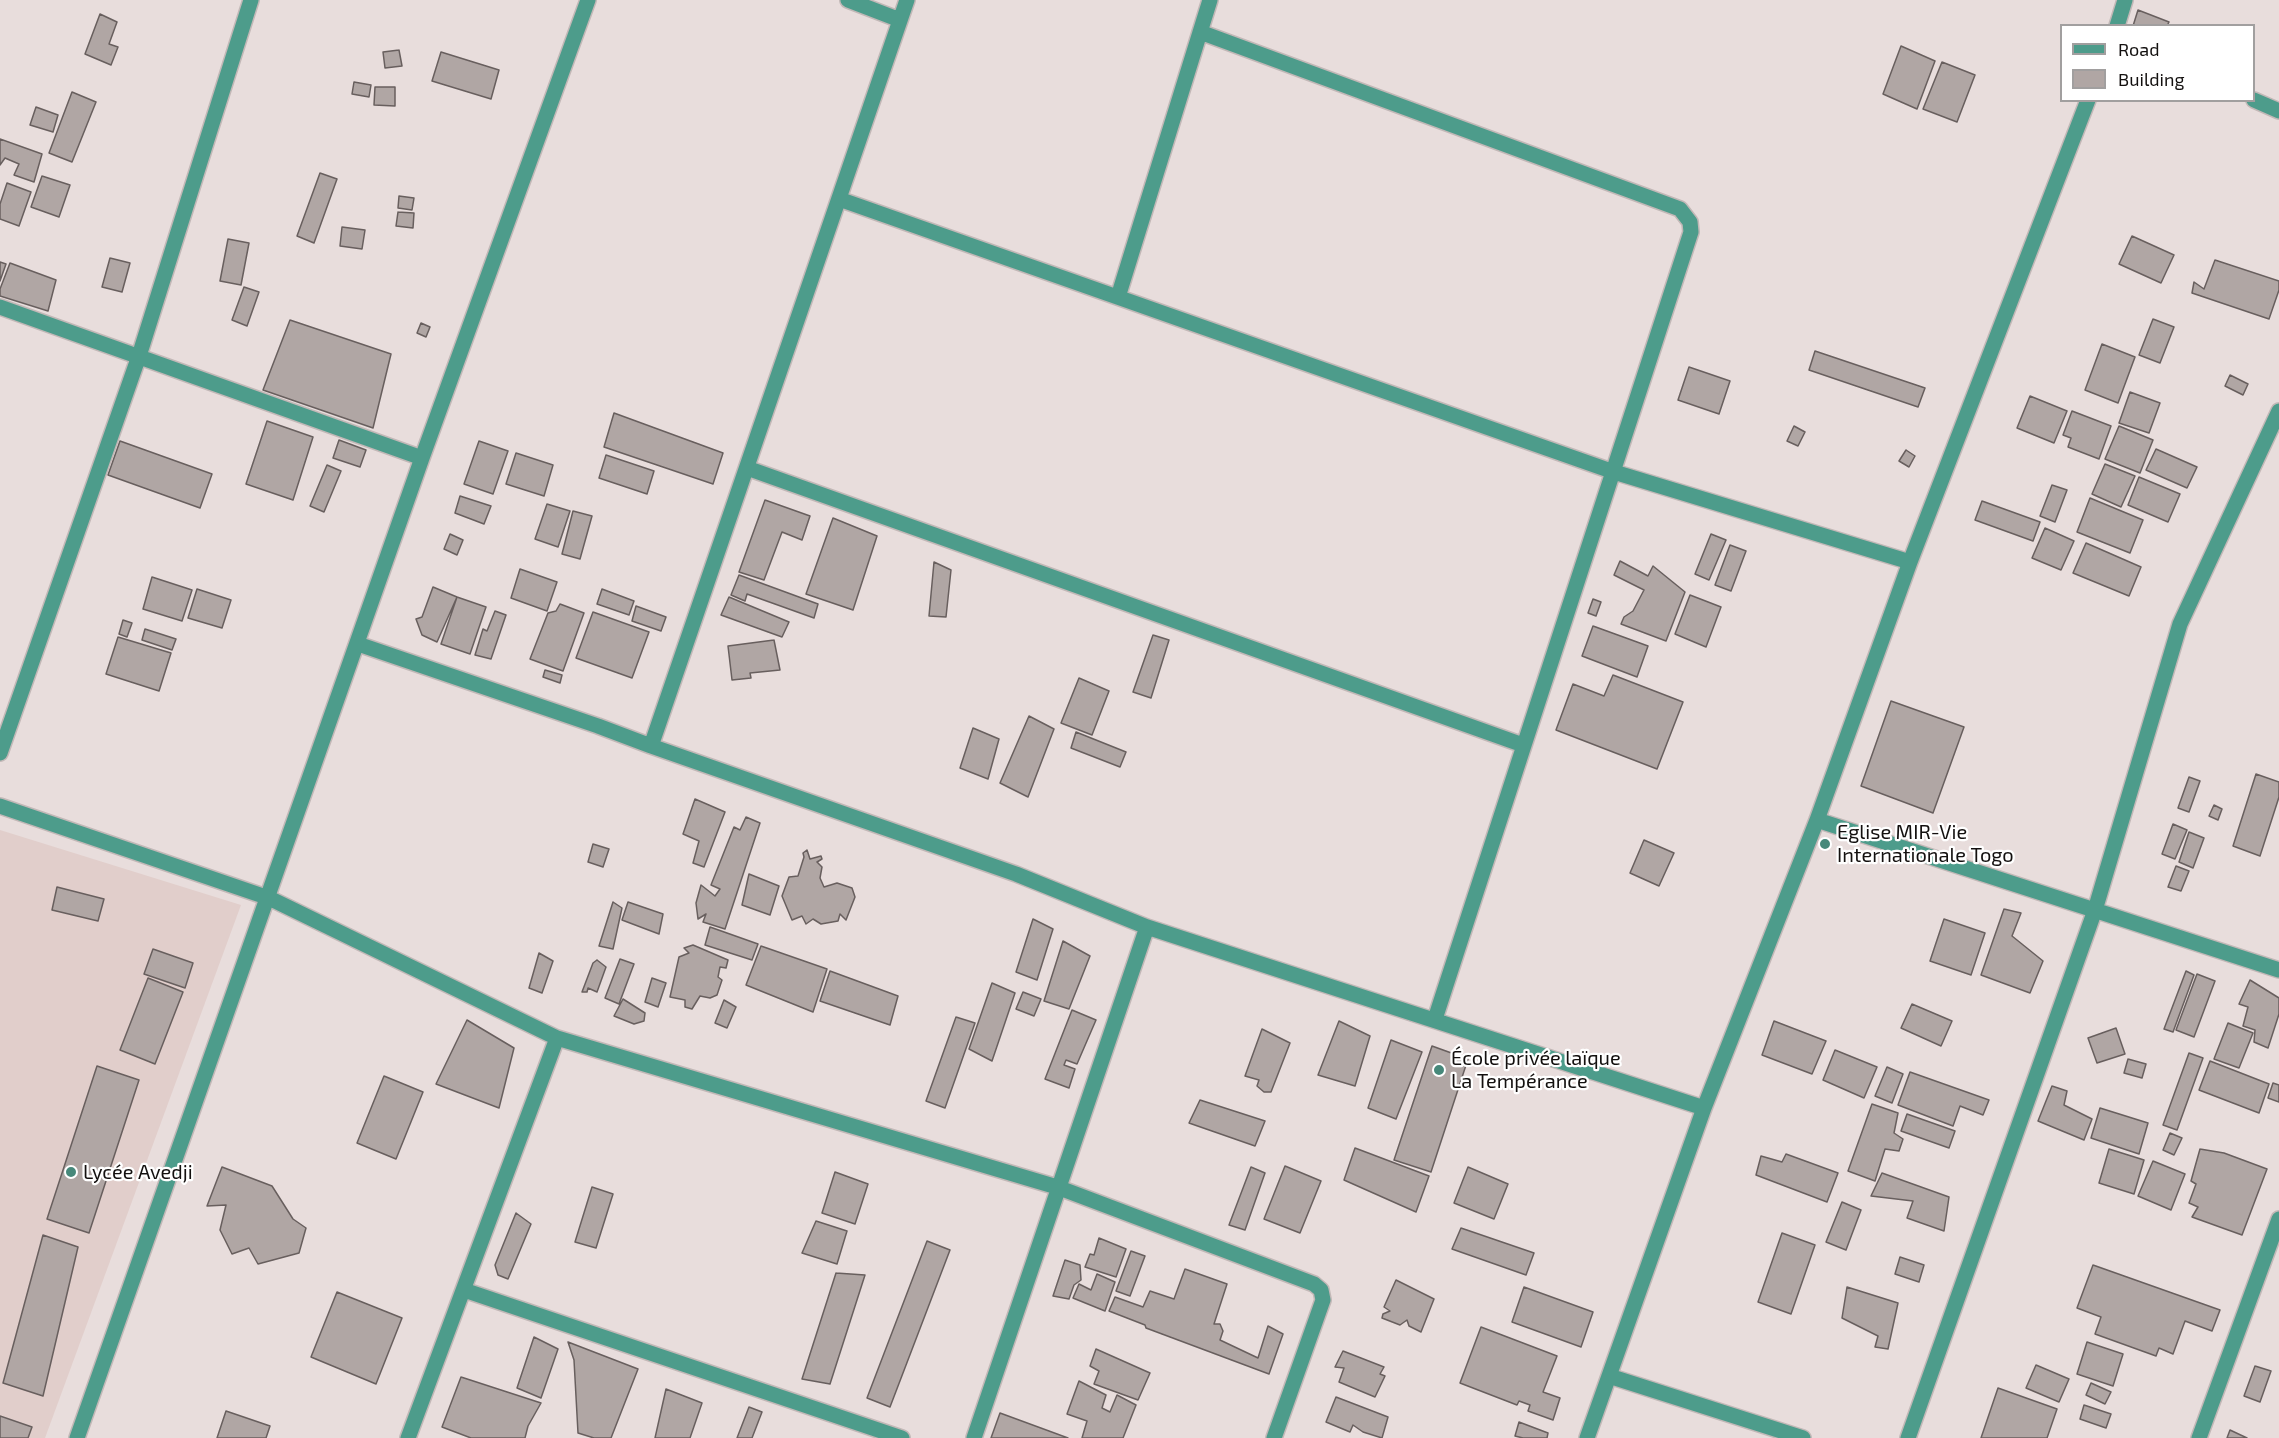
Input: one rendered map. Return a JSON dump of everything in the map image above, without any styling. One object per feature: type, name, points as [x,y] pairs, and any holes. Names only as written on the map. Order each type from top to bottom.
[{"type":"street","points":[[0,753],[139,356],[251,0]]},
{"type":"street","points":[[77,1438],[422,458],[588,0]]},
{"type":"street","points":[[848,0],[900,20]]},
{"type":"street","points":[[651,746],[907,0]]},
{"type":"street","points":[[1118,297],[1210,0]]},
{"type":"street","points":[[2118,24],[2125,0]]},
{"type":"street","points":[[1200,32],[1680,210],[1687,216],[1691,232],[1435,1019]]},
{"type":"street","points":[[2255,101],[2279,111]]},
{"type":"street","points":[[1587,1438],[1704,1108],[1817,820],[1910,562],[2087,102]]},
{"type":"street","points":[[839,199],[1614,472],[1910,562]]},
{"type":"street","points":[[0,307],[422,458]]},
{"type":"street","points":[[1908,1438],[2095,910],[2180,624],[2275,433],[2279,411]]},
{"type":"street","points":[[747,468],[1523,745]]},
{"type":"street","points":[[358,644],[1016,874],[1147,927],[1704,1108]]},
{"type":"street","points":[[0,806],[269,898],[557,1038],[1057,1187],[1319,1287],[1323,1300],[1274,1438]]},
{"type":"street","points":[[1817,820],[2279,970]]},
{"type":"street","points":[[974,1438],[1057,1187],[1147,927]]},
{"type":"street","points":[[408,1438],[557,1038]]},
{"type":"street","points":[[2199,1438],[2279,1219]]},
{"type":"street","points":[[464,1290],[902,1438]]},
{"type":"street","points":[[1609,1377],[1803,1438]]},
{"type":"shaded area","name":"Lycée Avedji","points":[[0,830],[241,905],[45,1438],[0,1438]]},
{"type":"building","points":[[2138,10],[2169,22],[2168,24],[2134,24]]},
{"type":"building","points":[[100,14],[117,22],[109,44],[118,47],[111,65],[85,54]]},
{"type":"building","points":[[1901,46],[1935,61],[1917,109],[1883,94]]},
{"type":"building","points":[[399,50],[402,66],[385,68],[383,52]]},
{"type":"building","points":[[441,52],[499,70],[491,99],[432,81]]},
{"type":"building","points":[[1942,62],[1975,75],[1957,122],[1923,109]]},
{"type":"building","points":[[354,82],[371,85],[369,97],[352,94]]},
{"type":"building","points":[[375,87],[395,87],[395,106],[374,105]]},
{"type":"building","points":[[72,92],[96,102],[72,162],[49,153]]},
{"type":"building","points":[[36,107],[58,115],[53,132],[30,125]]},
{"type":"building","points":[[0,139],[42,154],[34,182],[14,175],[19,164],[5,158],[0,165]]},
{"type":"building","points":[[320,173],[337,179],[314,243],[297,236]]},
{"type":"building","points":[[42,176],[70,185],[59,217],[31,207]]},
{"type":"building","points":[[7,183],[31,192],[19,226],[0,219],[0,204]]},
{"type":"building","points":[[399,196],[414,198],[412,210],[398,208]]},
{"type":"building","points":[[398,212],[414,213],[413,228],[396,226]]},
{"type":"building","points":[[342,227],[365,230],[362,249],[340,246]]},
{"type":"building","points":[[2132,236],[2174,255],[2161,283],[2119,264]]},
{"type":"building","points":[[228,239],[249,243],[241,285],[220,281]]},
{"type":"building","points":[[110,258],[130,263],[122,292],[102,287]]},
{"type":"building","points":[[2215,260],[2279,281],[2279,290],[2269,319],[2192,293],[2194,282],[2204,289]]},
{"type":"building","points":[[0,262],[6,264],[0,281]]},
{"type":"building","points":[[10,263],[56,280],[48,311],[0,296],[0,289]]},
{"type":"building","points":[[244,287],[259,292],[247,326],[232,320]]},
{"type":"building","points":[[2153,319],[2174,327],[2160,363],[2139,355]]},
{"type":"building","points":[[290,320],[391,354],[373,428],[263,390]]},
{"type":"building","points":[[421,323],[430,327],[426,337],[417,333]]},
{"type":"building","points":[[2102,344],[2135,357],[2118,403],[2085,390]]},
{"type":"building","points":[[1815,351],[1925,388],[1918,407],[1809,370]]},
{"type":"building","points":[[1689,367],[1730,381],[1719,414],[1678,400]]},
{"type":"building","points":[[2230,375],[2248,384],[2243,395],[2225,386]]},
{"type":"building","points":[[2130,392],[2160,403],[2149,433],[2119,423]]},
{"type":"building","points":[[2030,396],[2067,411],[2054,443],[2017,428]]},
{"type":"building","points":[[2072,411],[2111,426],[2099,459],[2068,447],[2071,438],[2063,435]]},
{"type":"building","points":[[614,413],[723,453],[713,484],[604,447]]},
{"type":"building","points":[[267,421],[313,437],[293,500],[246,484]]},
{"type":"building","points":[[1794,426],[1805,432],[1798,446],[1787,441]]},
{"type":"building","points":[[2119,426],[2153,440],[2140,473],[2105,459]]},
{"type":"building","points":[[339,440],[366,450],[360,467],[333,458]]},
{"type":"building","points":[[120,441],[212,474],[200,508],[108,475]]},
{"type":"building","points":[[479,441],[508,451],[493,494],[464,484]]},
{"type":"building","points":[[2156,449],[2197,467],[2187,488],[2146,470]]},
{"type":"building","points":[[1906,450],[1915,456],[1909,467],[1899,461]]},
{"type":"building","points":[[516,453],[553,465],[544,496],[506,484]]},
{"type":"building","points":[[606,455],[654,471],[647,494],[599,478]]},
{"type":"building","points":[[2105,464],[2135,476],[2121,507],[2092,494]]},
{"type":"building","points":[[327,465],[341,471],[324,512],[310,506]]},
{"type":"building","points":[[2139,477],[2180,494],[2168,522],[2128,505]]},
{"type":"building","points":[[2052,485],[2067,490],[2055,522],[2040,516]]},
{"type":"building","points":[[460,496],[491,506],[484,524],[455,513]]},
{"type":"building","points":[[2090,498],[2143,520],[2130,553],[2077,532]]},
{"type":"building","points":[[765,500],[810,516],[802,540],[782,532],[764,580],[739,572]]},
{"type":"building","points":[[1982,501],[2040,522],[2033,541],[1975,520]]},
{"type":"building","points":[[547,504],[570,511],[558,547],[535,539]]},
{"type":"building","points":[[573,511],[592,516],[580,559],[562,554]]},
{"type":"building","points":[[833,518],[877,536],[853,610],[806,594]]},
{"type":"building","points":[[2045,528],[2074,541],[2061,570],[2032,558]]},
{"type":"building","points":[[450,534],[463,540],[457,555],[444,549]]},
{"type":"building","points":[[1711,534],[1726,540],[1709,580],[1695,574]]},
{"type":"building","points":[[2086,543],[2141,567],[2129,596],[2073,573]]},
{"type":"building","points":[[1730,545],[1746,551],[1731,591],[1715,585]]},
{"type":"building","points":[[1620,561],[1648,576],[1653,566],[1685,592],[1666,641],[1621,624],[1624,617],[1633,611],[1644,590],[1614,575]]},
{"type":"building","points":[[934,562],[951,570],[946,617],[929,616]]},
{"type":"building","points":[[520,569],[557,582],[547,611],[511,598]]},
{"type":"building","points":[[739,575],[818,604],[814,618],[747,594],[745,601],[731,595]]},
{"type":"building","points":[[152,577],[192,590],[182,621],[143,609]]},
{"type":"building","points":[[433,587],[457,597],[437,642],[422,635],[416,619],[422,617]]},
{"type":"building","points":[[197,589],[231,600],[222,628],[188,618]]},
{"type":"building","points":[[602,589],[634,601],[629,615],[597,604]]},
{"type":"building","points":[[1690,595],[1721,607],[1706,647],[1675,634]]},
{"type":"building","points":[[457,597],[486,607],[470,654],[441,644]]},
{"type":"building","points":[[729,597],[789,622],[782,637],[721,615]]},
{"type":"building","points":[[1593,599],[1601,602],[1596,616],[1588,613]]},
{"type":"building","points":[[560,604],[584,613],[563,671],[530,659],[548,613],[556,611]]},
{"type":"building","points":[[636,606],[666,617],[661,631],[632,621]]},
{"type":"building","points":[[495,611],[506,615],[491,659],[475,655],[483,629],[487,631]]},
{"type":"building","points":[[593,612],[649,632],[632,678],[576,658]]},
{"type":"building","points":[[123,620],[132,623],[127,637],[119,634]]},
{"type":"building","points":[[1593,626],[1648,646],[1637,677],[1582,656]]},
{"type":"building","points":[[145,629],[176,639],[172,650],[142,640]]},
{"type":"building","points":[[1153,635],[1169,640],[1151,698],[1133,692]]},
{"type":"building","points":[[118,637],[171,653],[159,691],[106,674]]},
{"type":"building","points":[[774,640],[780,670],[750,673],[751,678],[732,680],[728,646]]},
{"type":"building","points":[[545,670],[562,675],[560,683],[543,677]]},
{"type":"building","points":[[1613,675],[1683,702],[1657,769],[1556,730],[1573,684],[1604,696]]},
{"type":"building","points":[[1079,678],[1109,691],[1092,735],[1061,723]]},
{"type":"building","points":[[1891,701],[1964,727],[1933,813],[1861,786]]},
{"type":"building","points":[[1029,716],[1054,729],[1028,797],[1000,783]]},
{"type":"building","points":[[973,728],[999,739],[988,779],[960,768]]},
{"type":"building","points":[[1076,732],[1126,752],[1120,767],[1071,748]]},
{"type":"building","points":[[2256,774],[2279,782],[2279,797],[2260,856],[2233,846]]},
{"type":"building","points":[[2189,777],[2200,781],[2189,812],[2178,808]]},
{"type":"building","points":[[695,799],[725,812],[704,867],[693,863],[699,841],[683,834]]},
{"type":"building","points":[[2214,805],[2222,809],[2218,820],[2209,816]]},
{"type":"building","points":[[746,817],[760,823],[725,929],[703,922],[706,914],[698,919],[696,903],[701,885],[715,896],[720,889],[711,885],[734,827],[740,830]]},
{"type":"building","points":[[2173,824],[2187,830],[2175,859],[2162,854]]},
{"type":"building","points":[[2189,832],[2204,838],[2193,868],[2179,862]]},
{"type":"building","points":[[1644,840],[1674,853],[1659,886],[1630,873]]},
{"type":"building","points":[[593,844],[609,849],[603,867],[588,862]]},
{"type":"building","points":[[807,850],[810,859],[821,856],[822,859],[817,862],[822,867],[820,878],[824,887],[837,883],[852,888],[855,897],[846,920],[840,914],[838,921],[821,924],[813,919],[806,924],[802,916],[792,920],[782,896],[789,877],[798,876],[804,857],[803,853]]},
{"type":"building","points":[[2176,866],[2189,871],[2181,891],[2168,887]]},
{"type":"building","points":[[749,874],[779,886],[770,915],[742,905]]},
{"type":"building","points":[[57,887],[104,899],[98,921],[52,910]]},
{"type":"building","points":[[613,902],[622,908],[613,949],[599,946]]},
{"type":"building","points":[[628,902],[663,914],[659,934],[622,920]]},
{"type":"building","points":[[2004,909],[2021,913],[2012,936],[2043,961],[2030,993],[1981,975]]},
{"type":"building","points":[[1033,919],[1053,929],[1037,980],[1016,972]]},
{"type":"building","points":[[1944,919],[1985,933],[1971,975],[1930,961]]},
{"type":"building","points":[[710,927],[758,944],[752,960],[705,945]]},
{"type":"building","points":[[1063,941],[1090,956],[1069,1009],[1044,1001]]},
{"type":"building","points":[[693,945],[728,960],[726,968],[720,967],[718,977],[722,980],[717,995],[710,998],[700,996],[692,1009],[685,1007],[685,1000],[670,997],[679,957],[689,953],[684,948]]},
{"type":"building","points":[[761,946],[827,969],[813,1012],[746,985]]},
{"type":"building","points":[[153,949],[193,963],[185,988],[144,974]]},
{"type":"building","points":[[539,953],[553,961],[542,993],[529,988]]},
{"type":"building","points":[[620,959],[634,964],[619,1004],[605,998]]},
{"type":"building","points":[[597,960],[606,967],[597,992],[588,988],[587,992],[582,992],[593,963]]},
{"type":"building","points":[[830,971],[898,996],[890,1025],[820,1001]]},
{"type":"building","points":[[2186,971],[2194,975],[2173,1032],[2164,1029]]},
{"type":"building","points":[[2197,974],[2215,981],[2194,1037],[2176,1030]]},
{"type":"building","points":[[148,978],[183,992],[155,1064],[120,1050]]},
{"type":"building","points":[[652,978],[666,983],[658,1007],[645,1002]]},
{"type":"building","points":[[2250,980],[2279,998],[2279,1014],[2268,1048],[2254,1042],[2255,1030],[2243,1026],[2248,1007],[2239,1004]]},
{"type":"building","points":[[992,983],[1015,993],[992,1061],[969,1049]]},
{"type":"building","points":[[1023,992],[1041,999],[1034,1016],[1016,1009]]},
{"type":"building","points":[[623,999],[645,1013],[644,1021],[634,1024],[614,1016]]},
{"type":"building","points":[[724,1000],[736,1007],[727,1028],[715,1023]]},
{"type":"building","points":[[1912,1004],[1952,1021],[1941,1046],[1901,1028]]},
{"type":"building","points":[[1072,1010],[1096,1020],[1077,1064],[1066,1060],[1064,1065],[1075,1069],[1069,1088],[1045,1079]]},
{"type":"building","points":[[956,1017],[975,1023],[945,1108],[926,1101]]},
{"type":"building","points":[[467,1020],[514,1048],[499,1108],[436,1084]]},
{"type":"building","points":[[1339,1021],[1370,1036],[1355,1086],[1318,1075]]},
{"type":"building","points":[[1774,1021],[1826,1041],[1812,1074],[1762,1055]]},
{"type":"building","points":[[2228,1023],[2253,1033],[2239,1068],[2214,1059]]},
{"type":"building","points":[[2116,1028],[2125,1054],[2097,1063],[2088,1038]]},
{"type":"building","points":[[1262,1029],[1290,1043],[1271,1092],[1264,1092],[1257,1086],[1259,1080],[1245,1076]]},
{"type":"building","points":[[1391,1040],[1422,1052],[1396,1119],[1368,1108]]},
{"type":"building","points":[[1432,1046],[1468,1059],[1431,1172],[1394,1160]]},
{"type":"building","points":[[1835,1050],[1877,1067],[1864,1098],[1823,1080]]},
{"type":"building","points":[[2189,1053],[2203,1058],[2177,1130],[2163,1125]]},
{"type":"building","points":[[2128,1059],[2146,1064],[2142,1078],[2124,1073]]},
{"type":"building","points":[[2210,1061],[2269,1084],[2259,1113],[2199,1090]]},
{"type":"building","points":[[97,1066],[139,1080],[89,1233],[47,1219]]},
{"type":"building","points":[[1887,1067],[1903,1074],[1892,1103],[1875,1096]]},
{"type":"building","points":[[1910,1072],[1989,1100],[1983,1115],[1960,1106],[1953,1126],[1898,1105]]},
{"type":"building","points":[[384,1076],[423,1092],[396,1159],[357,1143]]},
{"type":"building","points":[[2273,1083],[2279,1085],[2279,1102],[2268,1098]]},
{"type":"building","points":[[2052,1086],[2067,1091],[2064,1105],[2092,1119],[2084,1140],[2038,1121]]},
{"type":"building","points":[[1200,1100],[1265,1121],[1255,1146],[1189,1123]]},
{"type":"building","points":[[1872,1104],[1898,1113],[1894,1133],[1903,1139],[1899,1151],[1885,1149],[1875,1181],[1848,1171]]},
{"type":"building","points":[[2100,1108],[2148,1123],[2139,1154],[2091,1138]]},
{"type":"building","points":[[1907,1114],[1955,1131],[1949,1148],[1901,1131]]},
{"type":"building","points":[[2170,1133],[2182,1138],[2174,1155],[2163,1150]]},
{"type":"building","points":[[1355,1148],[1429,1176],[1416,1212],[1344,1180]]},
{"type":"building","points":[[2109,1149],[2144,1160],[2134,1194],[2099,1183]]},
{"type":"building","points":[[2200,1149],[2224,1153],[2267,1169],[2242,1235],[2192,1217],[2198,1207],[2189,1203],[2196,1184],[2191,1181]]},
{"type":"building","points":[[1786,1154],[1838,1173],[1827,1202],[1756,1175],[1761,1156],[1782,1162]]},
{"type":"building","points":[[2153,1161],[2185,1174],[2171,1210],[2138,1196]]},
{"type":"building","points":[[1285,1166],[1321,1181],[1300,1233],[1264,1219]]},
{"type":"building","points":[[222,1167],[272,1186],[293,1219],[306,1228],[299,1253],[258,1264],[249,1248],[232,1254],[220,1230],[226,1205],[207,1206]]},
{"type":"building","points":[[1251,1167],[1265,1173],[1245,1230],[1229,1225]]},
{"type":"building","points":[[1468,1167],[1508,1184],[1494,1219],[1454,1203]]},
{"type":"building","points":[[835,1172],[868,1184],[855,1224],[822,1213]]},
{"type":"building","points":[[1882,1173],[1949,1197],[1944,1231],[1907,1218],[1913,1201],[1871,1196]]},
{"type":"building","points":[[592,1187],[613,1194],[596,1248],[575,1242]]},
{"type":"building","points":[[1842,1202],[1861,1210],[1846,1250],[1826,1242]]},
{"type":"building","points":[[516,1213],[531,1224],[508,1279],[498,1275],[495,1265]]},
{"type":"building","points":[[816,1221],[847,1231],[837,1264],[802,1253]]},
{"type":"building","points":[[1461,1228],[1534,1253],[1526,1275],[1452,1249]]},
{"type":"building","points":[[1782,1233],[1815,1245],[1791,1314],[1758,1302]]},
{"type":"building","points":[[43,1235],[78,1247],[43,1396],[3,1383]]},
{"type":"building","points":[[1099,1238],[1126,1249],[1116,1277],[1085,1267],[1090,1254],[1094,1255]]},
{"type":"building","points":[[927,1241],[950,1250],[890,1407],[867,1398]]},
{"type":"building","points":[[1131,1251],[1145,1256],[1130,1296],[1116,1291]]},
{"type":"building","points":[[1900,1257],[1924,1265],[1919,1282],[1895,1274]]},
{"type":"building","points":[[1065,1260],[1080,1265],[1081,1280],[1074,1285],[1069,1299],[1053,1296]]},
{"type":"building","points":[[2093,1265],[2220,1310],[2212,1331],[2185,1321],[2173,1354],[2159,1348],[2156,1356],[2095,1334],[2101,1317],[2077,1308]]},
{"type":"building","points":[[1185,1269],[1227,1284],[1214,1324],[1220,1324],[1223,1331],[1220,1340],[1258,1358],[1268,1326],[1283,1334],[1269,1374],[1146,1328],[1145,1325],[1109,1311],[1115,1297],[1143,1307],[1150,1291],[1174,1299]]},
{"type":"building","points":[[836,1273],[865,1275],[830,1384],[802,1379]]},
{"type":"building","points":[[1097,1274],[1115,1282],[1105,1311],[1073,1298],[1079,1284],[1091,1290]]},
{"type":"building","points":[[1396,1280],[1434,1299],[1421,1332],[1409,1326],[1407,1320],[1400,1325],[1382,1318],[1383,1314],[1390,1311],[1384,1307]]},
{"type":"building","points":[[1524,1287],[1593,1312],[1581,1347],[1512,1322]]},
{"type":"building","points":[[1847,1287],[1898,1303],[1888,1349],[1875,1347],[1878,1336],[1842,1318]]},
{"type":"building","points":[[337,1292],[402,1318],[376,1384],[311,1357]]},
{"type":"building","points":[[1481,1327],[1557,1356],[1543,1392],[1560,1398],[1553,1420],[1528,1411],[1530,1405],[1519,1401],[1517,1405],[1460,1383]]},
{"type":"building","points":[[534,1337],[558,1349],[541,1398],[517,1388]]},
{"type":"building","points":[[568,1342],[638,1369],[611,1438],[594,1438],[578,1433],[574,1360]]},
{"type":"building","points":[[2087,1342],[2123,1354],[2113,1386],[2077,1374]]},
{"type":"building","points":[[1096,1349],[1150,1373],[1138,1400],[1094,1384],[1099,1371],[1090,1366]]},
{"type":"building","points":[[1343,1351],[1384,1367],[1380,1374],[1385,1376],[1375,1397],[1339,1382],[1344,1368],[1335,1367]]},
{"type":"building","points":[[2036,1365],[2069,1379],[2059,1402],[2026,1388]]},
{"type":"building","points":[[2255,1366],[2271,1371],[2260,1402],[2244,1396]]},
{"type":"building","points":[[461,1377],[541,1403],[528,1426],[525,1438],[471,1438],[442,1427]]},
{"type":"building","points":[[1079,1381],[1106,1395],[1102,1408],[1110,1412],[1117,1395],[1136,1405],[1123,1438],[1082,1438],[1087,1421],[1067,1414]]},
{"type":"building","points":[[2091,1383],[2111,1392],[2105,1404],[2086,1395]]},
{"type":"building","points":[[1998,1388],[2057,1409],[2047,1438],[1981,1438]]},
{"type":"building","points":[[666,1389],[702,1403],[690,1438],[655,1438]]},
{"type":"building","points":[[1336,1397],[1388,1417],[1382,1438],[1363,1432],[1353,1425],[1350,1432],[1326,1422]]},
{"type":"building","points":[[2084,1405],[2111,1414],[2106,1428],[2080,1419]]},
{"type":"building","points":[[749,1407],[762,1412],[752,1438],[737,1438]]},
{"type":"building","points":[[226,1411],[270,1426],[266,1438],[217,1438]]},
{"type":"building","points":[[1000,1413],[1068,1438],[991,1438]]},
{"type":"building","points":[[0,1416],[32,1427],[28,1438],[0,1438]]},
{"type":"building","points":[[1519,1422],[1548,1433],[1547,1438],[1515,1436]]},
{"type":"building","points":[[2230,1430],[2247,1438],[2227,1438]]},
{"type":"place","name":"Eglise MIR-Vie Internationale Togo","points":[[1825,844]]},
{"type":"place","name":"École privée laïque La Tempérance","points":[[1439,1070]]},
{"type":"place","name":"Lycée Avedji","points":[[71,1172]]}]
